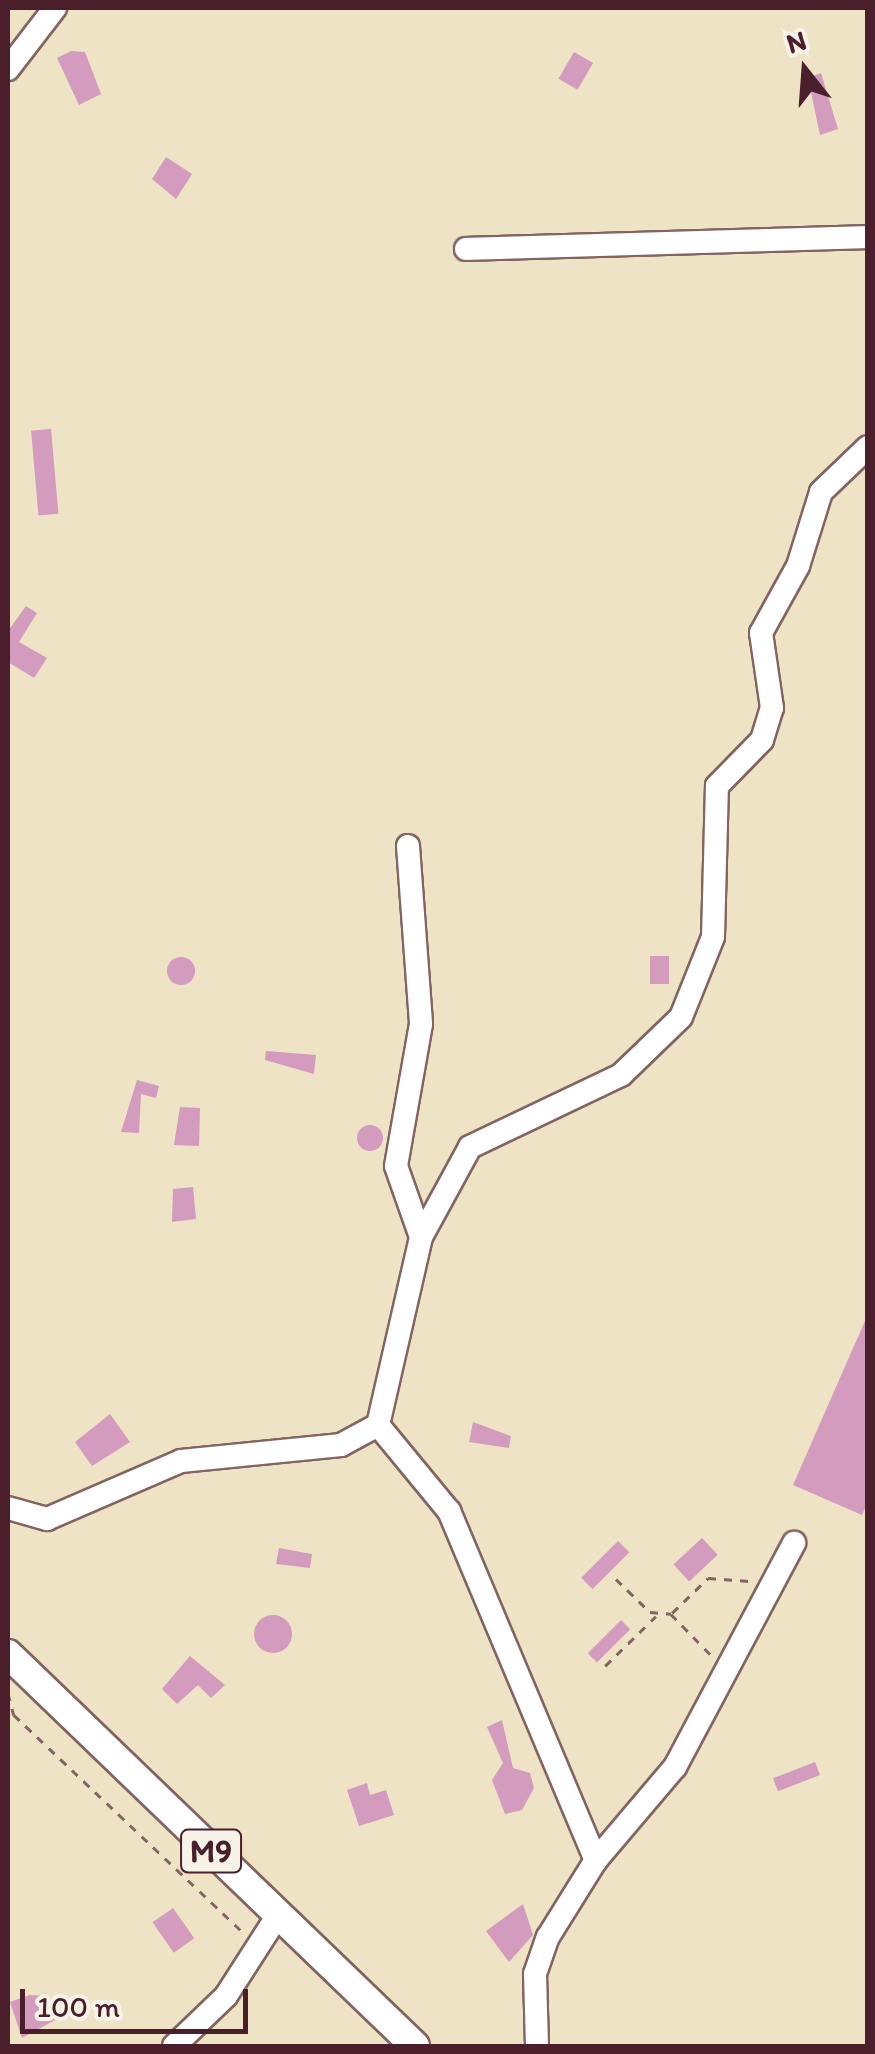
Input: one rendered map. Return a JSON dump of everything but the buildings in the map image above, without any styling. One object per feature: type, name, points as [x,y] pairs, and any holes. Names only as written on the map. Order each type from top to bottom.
[{"type":"main road","name":"M9","points":[[8,1654],[416,2046]]},
{"type":"street","points":[[8,69],[54,8]]},
{"type":"street","points":[[466,249],[868,236]]},
{"type":"street","points":[[8,1508],[47,1519],[165,1466],[353,1443],[378,1425],[421,1237],[478,1141],[620,1076],[682,1017],[713,938],[717,786],[762,740],[772,708],[761,633],[798,566],[821,492],[868,447]]},
{"type":"street","points":[[408,846],[421,1024],[396,1166],[421,1237]]},
{"type":"street","points":[[378,1425],[449,1512],[596,1860]]},
{"type":"street","points":[[537,2046],[535,1974],[596,1860],[675,1767],[794,1543]]},
{"type":"street","points":[[174,2046],[259,1947],[278,1916]]},
{"type":"path","points":[[604,1666],[658,1615],[671,1614],[708,1578],[772,1583]]},
{"type":"path","points":[[616,1579],[658,1615]]},
{"type":"path","points":[[671,1614],[726,1670]]},
{"type":"path","points":[[8,1693],[14,1715],[259,1947]]}]
